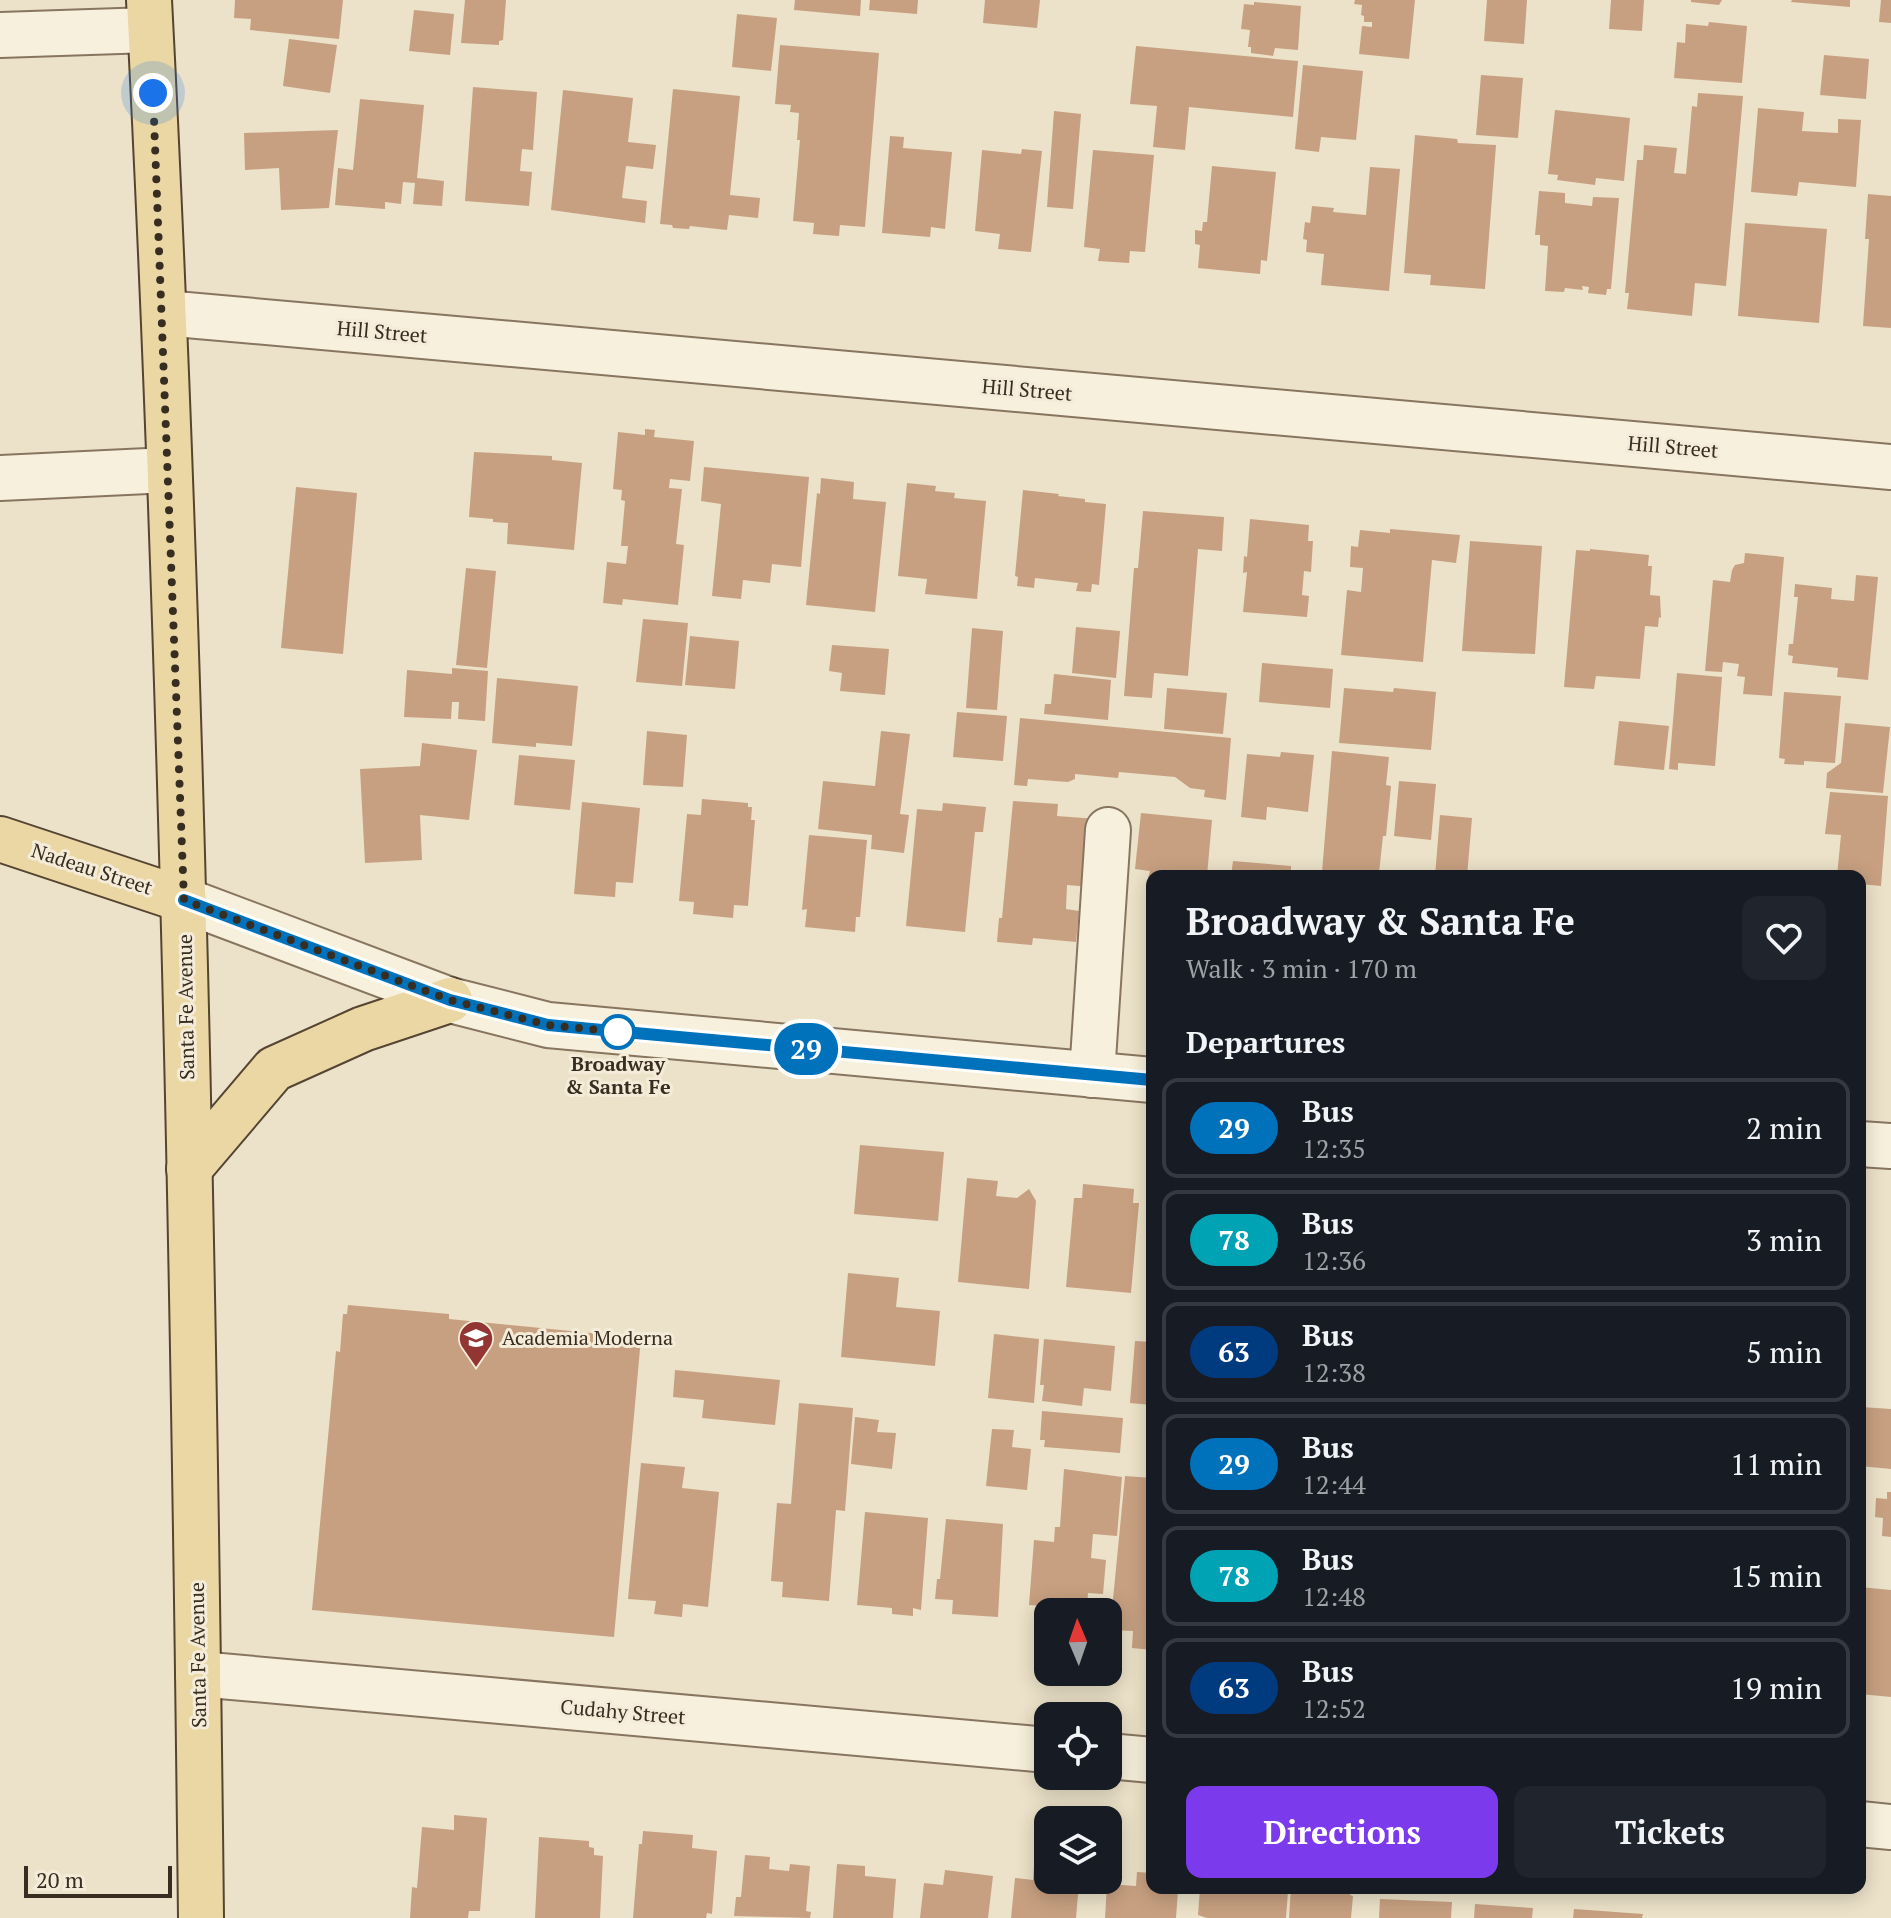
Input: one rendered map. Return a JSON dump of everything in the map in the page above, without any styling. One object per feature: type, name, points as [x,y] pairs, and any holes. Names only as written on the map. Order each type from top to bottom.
[{"type":"main road","name":"Santa Fe Avenue","points":[[150,15],[164,313],[184,900],[201,1918]]},
{"type":"main road","name":"Nadeau Street","points":[[0,839],[184,900]]},
{"type":"main road","points":[[189,1169],[274,1069],[363,1029],[450,1000]]},
{"type":"street","points":[[0,35],[150,15]]},
{"type":"street","name":"Hill Street","points":[[164,313],[1891,467]]},
{"type":"street","points":[[0,478],[169,470]]},
{"type":"street","points":[[1092,1075],[1108,830]]},
{"type":"street","points":[[184,900],[450,1000],[548,1025],[1146,1080]]},
{"type":"street","points":[[1866,1144],[1891,1146]]},
{"type":"street","name":"Cudahy Street","points":[[198,1674],[1034,1749]]},
{"type":"street","points":[[1122,1757],[1146,1759]]},
{"type":"street","points":[[1866,1825],[1891,1827]]},
{"type":"building","points":[[235,0],[343,0],[339,39],[250,30],[251,19],[234,18]]},
{"type":"building","points":[[465,0],[506,0],[503,40],[499,41],[499,45],[461,43]]},
{"type":"building","points":[[795,0],[861,0],[860,16],[794,10]]},
{"type":"building","points":[[870,0],[918,0],[917,14],[869,10]]},
{"type":"building","points":[[985,0],[1040,0],[1037,28],[983,23]]},
{"type":"building","points":[[1355,0],[1415,0],[1409,59],[1359,54],[1362,26],[1372,27],[1372,22],[1364,22],[1362,5],[1354,4]]},
{"type":"building","points":[[1487,0],[1527,0],[1524,44],[1484,41]]},
{"type":"building","points":[[1611,0],[1644,0],[1642,31],[1609,29]]},
{"type":"building","points":[[1691,0],[1722,0],[1719,5]]},
{"type":"building","points":[[1850,0],[1850,7],[1791,2]]},
{"type":"building","points":[[1881,0],[1891,0],[1891,23],[1879,22]]},
{"type":"building","points":[[1254,2],[1301,6],[1298,50],[1275,48],[1273,56],[1251,53],[1251,47],[1248,47],[1250,30],[1241,29],[1244,4],[1254,5]]},
{"type":"building","points":[[414,10],[454,14],[450,55],[409,51]]},
{"type":"building","points":[[737,14],[777,18],[771,71],[732,67]]},
{"type":"building","points":[[1709,22],[1747,26],[1742,83],[1674,78],[1677,42],[1685,43],[1686,24],[1708,26]]},
{"type":"building","points":[[289,39],[337,45],[330,93],[283,86]]},
{"type":"building","points":[[780,45],[879,53],[865,227],[840,225],[839,236],[813,234],[814,223],[793,221],[800,140],[797,140],[799,113],[790,112],[791,105],[775,104]]},
{"type":"building","points":[[1136,46],[1298,61],[1293,117],[1189,107],[1185,150],[1153,147],[1157,106],[1130,104]]},
{"type":"building","points":[[1824,55],[1869,59],[1866,99],[1820,95]]},
{"type":"building","points":[[1303,65],[1363,71],[1356,140],[1321,137],[1319,152],[1295,149]]},
{"type":"building","points":[[1481,75],[1523,78],[1518,138],[1476,135]]},
{"type":"building","points":[[473,87],[537,92],[533,150],[522,149],[520,171],[532,172],[529,206],[465,201]]},
{"type":"building","points":[[673,89],[740,96],[730,195],[760,198],[758,218],[729,215],[727,230],[690,226],[689,229],[673,228],[672,225],[660,224]]},
{"type":"building","points":[[563,90],[633,98],[628,142],[656,145],[653,169],[626,166],[622,198],[647,201],[645,223],[551,210]]},
{"type":"building","points":[[1698,93],[1743,96],[1726,286],[1695,283],[1692,316],[1627,309],[1629,293],[1625,293],[1637,160],[1643,160],[1644,145],[1677,148],[1674,173],[1686,174],[1692,106],[1697,107]]},
{"type":"building","points":[[360,99],[424,105],[417,178],[444,181],[442,206],[413,204],[415,183],[403,182],[401,204],[385,202],[385,209],[335,205],[338,168],[353,170]]},
{"type":"building","points":[[1758,108],[1804,112],[1802,131],[1838,133],[1838,119],[1861,120],[1856,187],[1799,182],[1797,196],[1751,192]]},
{"type":"building","points":[[1555,110],[1630,118],[1624,181],[1596,178],[1595,185],[1557,180],[1558,175],[1548,174]]},
{"type":"building","points":[[1054,111],[1081,114],[1073,209],[1047,207]]},
{"type":"building","points":[[338,130],[329,208],[281,210],[279,168],[245,170],[244,133]]},
{"type":"building","points":[[1415,135],[1457,139],[1458,143],[1496,145],[1485,289],[1430,285],[1431,275],[1404,273]]},
{"type":"building","points":[[890,136],[904,137],[903,148],[952,152],[945,229],[931,227],[930,237],[882,233]]},
{"type":"building","points":[[1022,149],[1042,151],[1031,252],[998,249],[1000,234],[975,231],[982,150],[1021,154]]},
{"type":"building","points":[[1093,150],[1154,155],[1145,252],[1130,251],[1129,263],[1098,261],[1100,249],[1084,247]]},
{"type":"building","points":[[1212,166],[1276,172],[1267,261],[1261,260],[1260,274],[1198,268],[1200,245],[1195,244],[1195,230],[1202,231],[1203,222],[1207,222]]},
{"type":"building","points":[[1370,167],[1400,169],[1389,291],[1321,285],[1324,254],[1306,252],[1307,240],[1303,239],[1305,222],[1310,223],[1312,206],[1334,208],[1333,212],[1366,215]]},
{"type":"building","points":[[1539,191],[1565,193],[1565,203],[1592,206],[1593,197],[1619,198],[1611,289],[1607,289],[1606,295],[1588,293],[1589,287],[1582,286],[1583,290],[1565,288],[1564,292],[1545,291],[1548,246],[1540,245],[1540,235],[1535,235]]},
{"type":"building","points":[[1868,194],[1891,196],[1891,328],[1863,326],[1869,239],[1865,239]]},
{"type":"building","points":[[1745,223],[1827,229],[1819,323],[1738,316]]},
{"type":"building","points":[[645,429],[655,430],[654,437],[694,441],[690,481],[670,479],[669,488],[682,489],[676,544],[684,545],[678,605],[623,599],[622,605],[603,603],[607,562],[626,564],[628,546],[621,546],[625,501],[621,500],[622,490],[613,489],[618,432],[645,435]]},
{"type":"building","points":[[474,452],[552,456],[552,460],[582,463],[574,550],[507,544],[508,523],[469,517]]},
{"type":"building","points":[[704,467],[809,477],[801,567],[772,564],[770,583],[743,580],[741,599],[712,596],[721,504],[701,501]]},
{"type":"building","points":[[821,478],[854,482],[853,499],[886,502],[875,612],[806,605]]},
{"type":"building","points":[[907,483],[936,486],[935,491],[955,493],[954,498],[986,501],[977,599],[925,594],[927,579],[898,576]]},
{"type":"building","points":[[296,487],[357,493],[343,654],[281,648]]},
{"type":"building","points":[[1023,490],[1106,504],[1099,585],[1092,584],[1091,592],[1076,591],[1078,583],[1035,578],[1034,588],[1017,586],[1018,577],[1015,576]]},
{"type":"building","points":[[1143,511],[1224,517],[1222,551],[1198,549],[1188,676],[1154,673],[1152,698],[1124,696],[1134,568],[1138,568]]},
{"type":"building","points":[[1250,519],[1309,525],[1308,541],[1313,541],[1311,572],[1304,571],[1302,595],[1309,596],[1307,617],[1243,612],[1247,572],[1243,573],[1244,556],[1247,557]]},
{"type":"building","points":[[1390,529],[1460,535],[1456,563],[1432,560],[1423,662],[1341,655],[1347,590],[1361,592],[1363,568],[1350,567],[1351,546],[1358,547],[1360,530],[1390,533]]},
{"type":"building","points":[[1470,541],[1542,546],[1535,654],[1462,651]]},
{"type":"building","points":[[1576,550],[1649,555],[1648,566],[1652,566],[1650,595],[1660,596],[1661,618],[1658,627],[1645,626],[1640,679],[1596,676],[1594,689],[1564,687]]},
{"type":"building","points":[[1745,553],[1784,557],[1772,696],[1743,694],[1745,677],[1737,676],[1739,664],[1723,662],[1722,672],[1705,671],[1713,580],[1730,582],[1732,570],[1735,565],[1744,563]]},
{"type":"building","points":[[466,568],[496,571],[487,668],[456,665]]},
{"type":"building","points":[[1856,575],[1878,577],[1868,680],[1837,677],[1838,668],[1792,663],[1793,656],[1788,655],[1789,644],[1793,644],[1798,597],[1794,597],[1795,584],[1832,588],[1831,599],[1854,601]]},
{"type":"building","points":[[643,619],[688,623],[682,686],[636,682]]},
{"type":"building","points":[[1076,627],[1120,631],[1116,678],[1072,673]]},
{"type":"building","points":[[972,628],[1003,631],[997,710],[966,708]]},
{"type":"building","points":[[690,636],[739,641],[735,689],[685,685]]},
{"type":"building","points":[[832,645],[889,649],[885,695],[840,691],[842,673],[829,671]]},
{"type":"building","points":[[1262,663],[1333,669],[1330,708],[1259,702]]},
{"type":"building","points":[[452,668],[488,671],[485,721],[458,719],[459,702],[452,702],[451,719],[404,717],[407,670],[452,674]]},
{"type":"building","points":[[1677,673],[1722,677],[1715,766],[1678,763],[1678,770],[1669,769]]},
{"type":"building","points":[[1054,674],[1111,680],[1108,720],[1044,714],[1045,704],[1051,704]]},
{"type":"building","points":[[497,678],[578,686],[572,746],[492,743]]},
{"type":"building","points":[[1167,688],[1227,693],[1223,734],[1164,729]]},
{"type":"building","points":[[1344,688],[1436,692],[1431,750],[1339,743]]},
{"type":"building","points":[[1784,692],[1841,696],[1835,763],[1804,761],[1804,765],[1784,764],[1785,759],[1779,758]]},
{"type":"building","points":[[957,712],[1007,716],[1003,761],[953,757]]},
{"type":"building","points":[[1020,718],[1231,738],[1226,800],[1204,797],[1205,790],[1190,788],[1175,777],[1119,772],[1118,778],[1075,774],[1075,779],[1068,782],[1028,779],[1027,786],[1014,785]]},
{"type":"building","points":[[1619,721],[1669,726],[1664,770],[1614,765]]},
{"type":"building","points":[[1845,723],[1890,727],[1883,793],[1826,788],[1827,773],[1841,763]]},
{"type":"building","points":[[647,731],[687,735],[683,787],[643,785]]},
{"type":"building","points":[[881,731],[910,734],[900,814],[909,815],[904,853],[871,849],[872,835],[818,829],[823,781],[875,786]]},
{"type":"building","points":[[422,743],[477,750],[469,820],[420,815],[422,860],[365,863],[360,769],[420,766]]},
{"type":"building","points":[[1332,751],[1389,757],[1386,785],[1391,786],[1379,870],[1322,870]]},
{"type":"building","points":[[1281,752],[1314,755],[1308,812],[1267,807],[1266,820],[1241,817],[1247,754],[1280,757]]},
{"type":"building","points":[[519,755],[575,760],[570,810],[514,805]]},
{"type":"building","points":[[1399,781],[1436,784],[1431,840],[1394,836]]},
{"type":"building","points":[[1830,792],[1888,796],[1881,886],[1866,885],[1866,870],[1838,870],[1841,835],[1825,834]]},
{"type":"building","points":[[702,799],[748,803],[748,807],[752,807],[751,820],[755,820],[748,906],[734,905],[733,918],[693,914],[694,902],[679,901],[687,814],[701,815]]},
{"type":"building","points":[[1013,801],[1058,804],[1057,816],[1097,819],[1091,887],[1067,885],[1066,909],[1079,911],[1076,942],[1033,938],[1032,945],[997,942]]},
{"type":"building","points":[[582,802],[640,808],[633,883],[616,882],[615,897],[574,894]]},
{"type":"building","points":[[943,803],[986,807],[983,832],[975,832],[965,932],[906,926],[917,809],[942,811]]},
{"type":"building","points":[[1141,813],[1212,820],[1208,870],[1135,869]]},
{"type":"building","points":[[1440,815],[1472,818],[1468,870],[1435,870]]},
{"type":"building","points":[[809,835],[867,840],[860,917],[856,917],[855,932],[805,927],[807,909],[802,910]]},
{"type":"building","points":[[1233,861],[1291,866],[1291,870],[1232,870]]},
{"type":"building","points":[[860,1145],[944,1152],[938,1221],[854,1214]]},
{"type":"building","points":[[967,1178],[998,1181],[996,1196],[1017,1198],[1029,1189],[1036,1201],[1029,1289],[958,1282]]},
{"type":"building","points":[[1083,1184],[1134,1189],[1133,1203],[1139,1203],[1131,1293],[1066,1287],[1074,1198],[1082,1198]]},
{"type":"building","points":[[848,1273],[899,1278],[896,1307],[940,1311],[935,1366],[841,1357]]},
{"type":"building","points":[[348,1305],[449,1314],[449,1319],[641,1338],[614,1637],[312,1610],[336,1351],[340,1352],[343,1314],[347,1314]]},
{"type":"building","points":[[994,1334],[1039,1339],[1034,1403],[988,1398]]},
{"type":"building","points":[[1044,1339],[1115,1346],[1111,1391],[1084,1388],[1082,1406],[1042,1401],[1044,1385],[1040,1385]]},
{"type":"building","points":[[1135,1341],[1146,1342],[1146,1404],[1130,1403]]},
{"type":"building","points":[[675,1370],[780,1380],[775,1425],[702,1418],[704,1400],[673,1397]]},
{"type":"building","points":[[799,1403],[853,1408],[845,1511],[836,1510],[829,1601],[782,1597],[783,1582],[771,1581],[777,1503],[791,1504]]},
{"type":"building","points":[[1866,1407],[1891,1409],[1891,1469],[1866,1467]]},
{"type":"building","points":[[1042,1411],[1123,1418],[1120,1453],[1044,1447],[1045,1440],[1040,1440]]},
{"type":"building","points":[[855,1417],[879,1420],[877,1432],[896,1433],[892,1469],[851,1464]]},
{"type":"building","points":[[992,1429],[1014,1430],[1012,1447],[1031,1449],[1027,1490],[986,1486]]},
{"type":"building","points":[[641,1463],[685,1467],[682,1488],[719,1492],[708,1607],[683,1604],[682,1617],[654,1614],[656,1601],[628,1599]]},
{"type":"building","points":[[1064,1469],[1122,1477],[1117,1536],[1093,1534],[1091,1558],[1106,1560],[1103,1594],[1088,1593],[1088,1598],[1034,1598],[1034,1605],[1029,1605],[1034,1540],[1054,1542],[1055,1527],[1060,1527]]},
{"type":"building","points":[[1125,1476],[1146,1478],[1146,1649],[1132,1648],[1133,1631],[1122,1631],[1122,1598],[1113,1598]]},
{"type":"building","points":[[1887,1492],[1891,1492],[1891,1537],[1882,1536],[1883,1518],[1875,1517],[1876,1498],[1887,1499]]},
{"type":"building","points":[[865,1512],[928,1518],[921,1610],[913,1608],[913,1616],[892,1614],[892,1608],[857,1605]]},
{"type":"building","points":[[946,1519],[1003,1524],[998,1617],[952,1614],[953,1600],[935,1599]]},
{"type":"building","points":[[1866,1588],[1891,1590],[1891,1697],[1866,1695]]},
{"type":"building","points":[[454,1815],[487,1818],[480,1911],[469,1911],[468,1918],[410,1918],[412,1887],[417,1888],[422,1827],[454,1830]]},
{"type":"building","points":[[643,1831],[693,1835],[692,1848],[717,1851],[712,1914],[707,1913],[706,1918],[633,1918],[639,1844],[642,1844]]},
{"type":"building","points":[[539,1837],[589,1841],[594,1855],[603,1856],[600,1918],[535,1918]]},
{"type":"building","points":[[745,1855],[770,1857],[769,1869],[789,1871],[790,1864],[810,1866],[806,1911],[811,1912],[810,1918],[734,1916],[736,1897],[741,1897]]},
{"type":"building","points":[[837,1864],[865,1866],[865,1876],[896,1879],[893,1918],[833,1918]]},
{"type":"building","points":[[1034,1866],[1034,1894],[1078,1894],[1076,1918],[1011,1918],[1015,1878],[1033,1880]]},
{"type":"building","points":[[945,1870],[993,1876],[988,1918],[920,1918],[924,1883],[943,1885]]},
{"type":"building","points":[[1137,1872],[1146,1873],[1146,1894],[1178,1894],[1176,1918],[1105,1918],[1106,1894],[1122,1894],[1122,1885],[1136,1886]]},
{"type":"building","points":[[1200,1894],[1288,1894],[1286,1918],[1207,1918],[1198,1915]]},
{"type":"building","points":[[1291,1894],[1353,1896],[1351,1918],[1289,1918]]},
{"type":"building","points":[[1380,1899],[1452,1902],[1451,1918],[1379,1918]]},
{"type":"building","points":[[1475,1904],[1533,1908],[1532,1918],[1474,1918]]},
{"type":"building","points":[[1574,1909],[1643,1914],[1642,1918],[1573,1918]]},
{"type":"bus line","name":"29","points":[[184,900],[450,1000],[548,1025],[1146,1079]]},
{"type":"place","name":"Broadway & Santa Fe","points":[[618,1032]]},
{"type":"place","name":"Academia Moderna","points":[[476,1369]]},
{"type":"route","points":[[153,93],[164,313],[184,900],[450,1000],[548,1025],[618,1032]]}]
